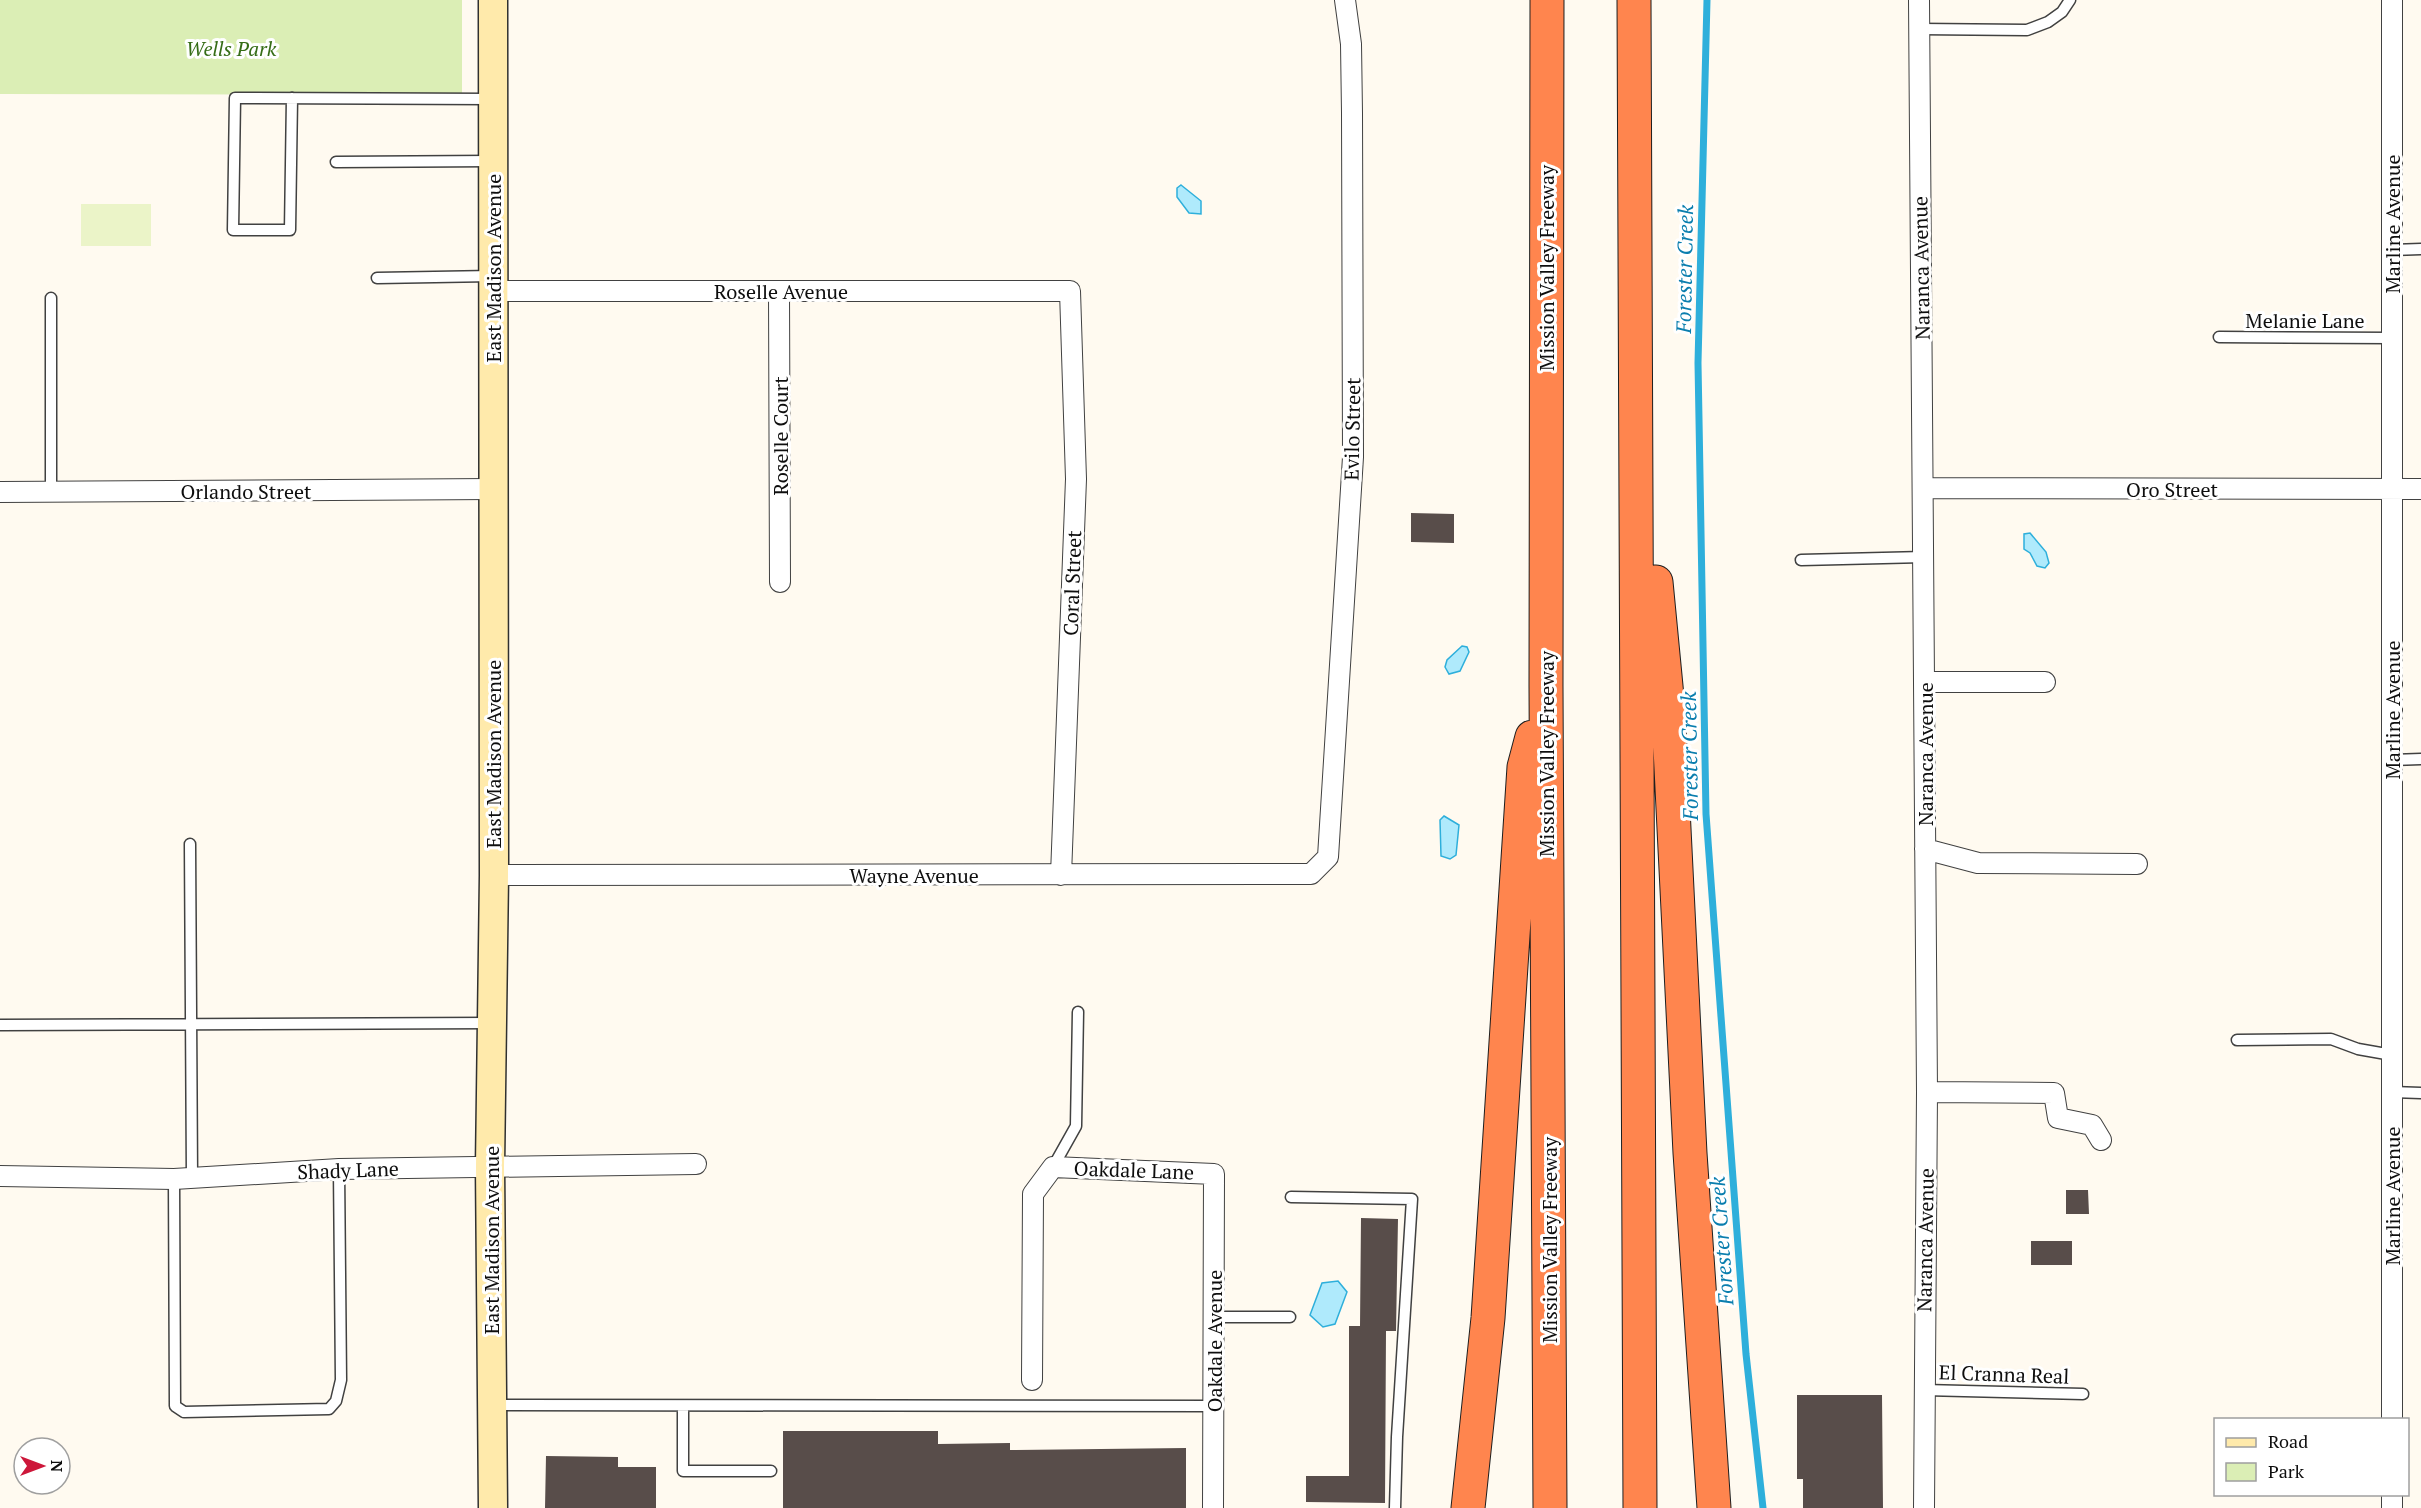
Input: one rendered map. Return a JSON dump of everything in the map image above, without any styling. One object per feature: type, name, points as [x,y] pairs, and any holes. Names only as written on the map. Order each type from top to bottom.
[{"type":"highway","name":"Mission Valley Freeway","points":[[1547,0],[1546,686],[1550,1508]]},
{"type":"highway","points":[[1634,0],[1640,1508]]},
{"type":"highway","points":[[1636,382],[1668,707],[1690,1153],[1714,1508]]},
{"type":"highway","points":[[1468,1508],[1488,1318],[1524,767],[1546,686]]},
{"type":"street","name":"East Madison Avenue","points":[[493,0],[494,875],[490,1166],[493,1508]]},
{"type":"street","name":"Evilo Street","points":[[1328,857],[1353,457],[1351,44],[1345,0]]},
{"type":"street","name":"Naranca Avenue","points":[[1919,0],[1927,1092],[1924,1508]]},
{"type":"street","name":"Marline Avenue","points":[[2392,0],[2392,1418]]},
{"type":"street","name":"Roselle Avenue","points":[[493,283],[779,291],[1070,291]]},
{"type":"street","name":"Roselle Court","points":[[779,291],[780,582]]},
{"type":"street","name":"Coral Street","points":[[1061,875],[1076,479],[1070,291]]},
{"type":"street","name":"Oro Street","points":[[1923,488],[2421,489]]},
{"type":"street","name":"Orlando Street","points":[[0,492],[493,489]]},
{"type":"street","points":[[1924,681],[2045,682]]},
{"type":"street","points":[[1925,849],[1978,862],[2137,864]]},
{"type":"street","name":"Wayne Avenue","points":[[494,875],[1311,874],[1328,857]]},
{"type":"street","points":[[1927,1092],[2054,1094],[2058,1118],[2092,1125],[2101,1140]]},
{"type":"street","name":"Shady Lane","points":[[0,1176],[183,1179],[339,1169],[696,1164]]},
{"type":"street","points":[[1032,1380],[1033,1194],[1053,1167]]},
{"type":"street","name":"Oakdale Lane","points":[[1053,1167],[1214,1174]]},
{"type":"street","name":"Oakdale Avenue","points":[[1213,1508],[1214,1174]]},
{"type":"lane","points":[[1919,29],[2027,30],[2048,22],[2062,12],[2070,0]]},
{"type":"lane","points":[[291,98],[290,230],[233,230],[235,98],[291,98],[493,99]]},
{"type":"lane","points":[[336,162],[493,161]]},
{"type":"lane","points":[[2392,250],[2421,249]]},
{"type":"lane","points":[[377,278],[493,283]]},
{"type":"lane","points":[[51,298],[51,492]]},
{"type":"lane","name":"Melanie Lane","points":[[2219,338],[2392,338]]},
{"type":"lane","points":[[1801,560],[1924,557]]},
{"type":"lane","points":[[2392,760],[2421,759]]},
{"type":"lane","points":[[190,844],[191,1024],[183,1179],[176,1406],[184,1412],[329,1409],[336,1401],[341,1380],[339,1169]]},
{"type":"lane","points":[[1053,1167],[1076,1126],[1078,1012]]},
{"type":"lane","points":[[0,1025],[493,1023]]},
{"type":"lane","points":[[2237,1040],[2331,1039],[2358,1049],[2392,1055]]},
{"type":"lane","points":[[2392,1092],[2421,1093]]},
{"type":"lane","points":[[1291,1197],[1412,1199],[1397,1437],[1395,1508]]},
{"type":"lane","points":[[1214,1317],[1290,1317]]},
{"type":"lane","name":"El Cranna Real","points":[[1924,1389],[2083,1394]]},
{"type":"lane","points":[[493,1406],[1214,1406]]},
{"type":"lane","points":[[683,1406],[683,1471],[771,1471]]},
{"type":"green space","name":"Wells Park","points":[[0,0],[462,0],[462,95],[0,94]]},
{"type":"green space","points":[[81,204],[151,204],[151,246],[81,246]]},
{"type":"water","points":[[1181,185],[1201,201],[1201,214],[1189,213],[1177,197],[1177,188]]},
{"type":"water","points":[[2030,533],[2046,552],[2049,563],[2045,568],[2037,566],[2030,553],[2024,549],[2024,534]]},
{"type":"water","points":[[1462,646],[1467,647],[1469,652],[1460,671],[1449,674],[1445,667],[1447,660]]},
{"type":"water","points":[[1444,816],[1459,825],[1456,855],[1450,859],[1441,856],[1440,820]]},
{"type":"water","points":[[1338,1281],[1347,1292],[1335,1324],[1323,1327],[1310,1315],[1322,1283]]},
{"type":"building","points":[[1411,513],[1454,514],[1454,543],[1411,542]]},
{"type":"building","points":[[2066,1190],[2088,1190],[2089,1214],[2066,1214]]},
{"type":"building","points":[[1361,1218],[1398,1219],[1396,1331],[1386,1331],[1385,1503],[1306,1502],[1306,1476],[1349,1476],[1349,1326],[1360,1326]]},
{"type":"building","points":[[2031,1241],[2072,1241],[2072,1265],[2031,1265]]},
{"type":"building","points":[[1797,1395],[1882,1395],[1883,1508],[1803,1508],[1803,1479],[1797,1479]]},
{"type":"building","points":[[783,1431],[938,1431],[938,1444],[1010,1443],[1010,1450],[1186,1448],[1186,1508],[783,1508]]},
{"type":"building","points":[[546,1456],[618,1457],[618,1467],[656,1467],[656,1508],[545,1508]]},
{"type":"waterway","name":"Forester Creek","points":[[1707,0],[1698,363],[1706,814],[1746,1354],[1763,1508]]}]
